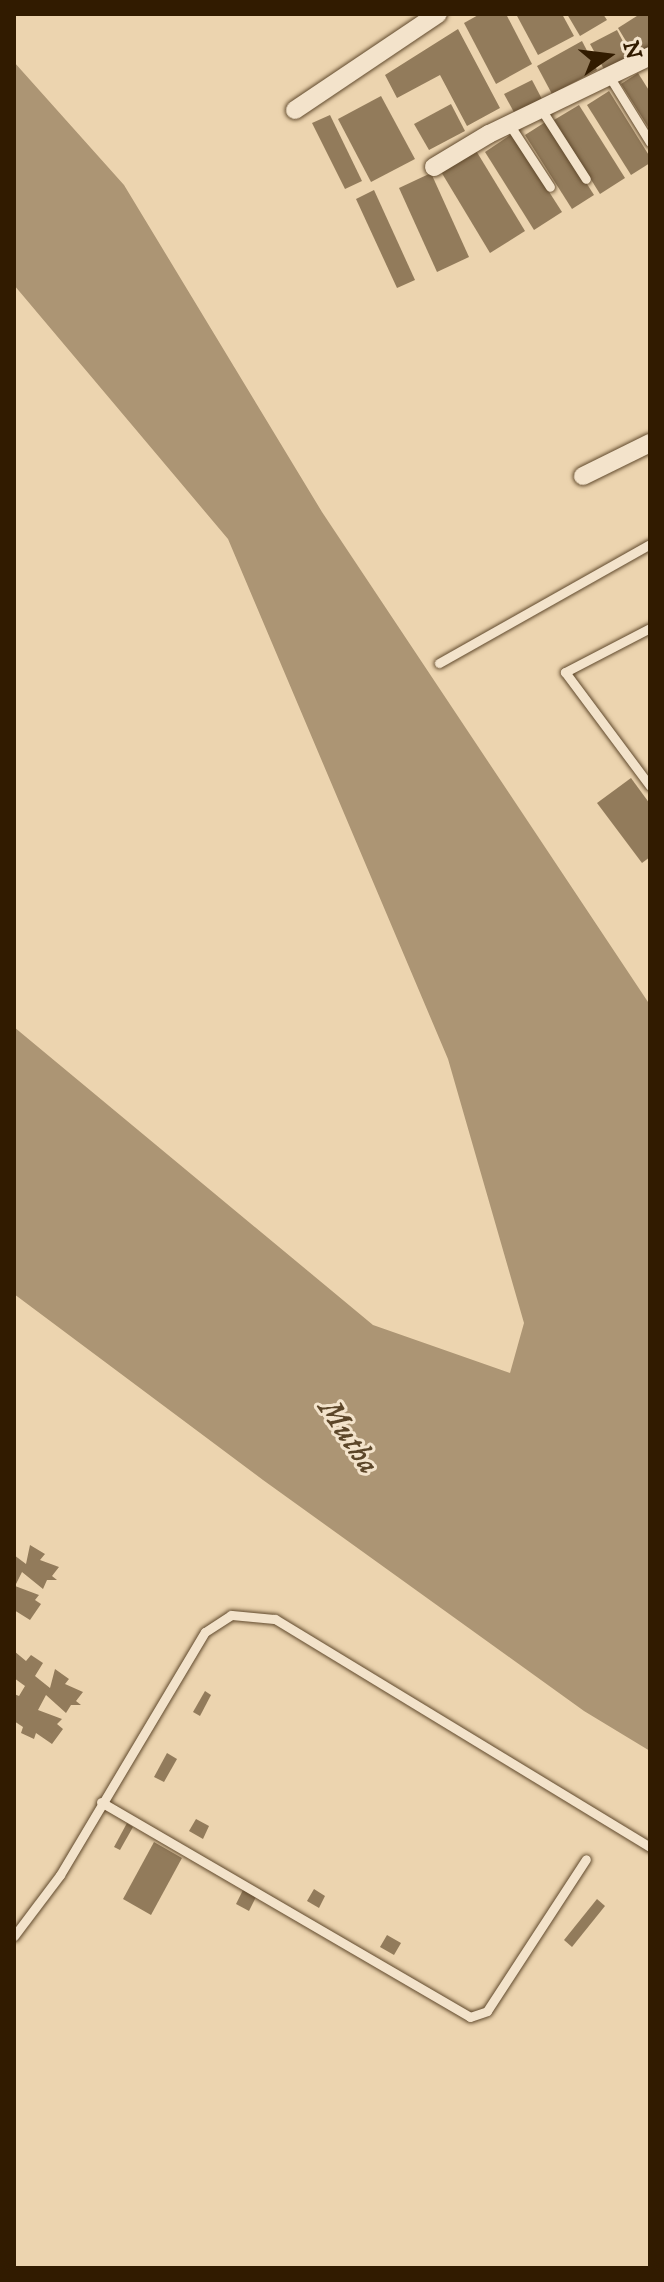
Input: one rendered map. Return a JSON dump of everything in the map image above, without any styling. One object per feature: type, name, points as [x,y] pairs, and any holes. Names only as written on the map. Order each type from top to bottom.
[{"type":"street","points":[[295,110],[438,14]]},
{"type":"street","points":[[434,167],[509,124],[650,56]]},
{"type":"street","points":[[583,476],[650,443]]},
{"type":"lane","points":[[609,76],[650,142]]},
{"type":"lane","points":[[541,109],[586,179]]},
{"type":"lane","points":[[509,124],[550,187]]},
{"type":"lane","points":[[439,663],[650,544]]},
{"type":"lane","points":[[650,628],[565,672],[650,786]]},
{"type":"lane","points":[[14,1936],[41,1904],[205,1632],[231,1615],[275,1619],[650,1847]]},
{"type":"lane","points":[[101,1802],[470,2017],[487,2011],[586,1859]]},
{"type":"water","name":"Mutha","points":[[14,62],[124,185],[322,512],[650,1005],[650,1751],[584,1711],[263,1480],[14,1294],[14,1027],[373,1325],[510,1373],[524,1323],[448,1059],[228,539],[14,285]]},
{"type":"building","points":[[480,14],[506,14],[532,64],[496,84],[464,23]]},
{"type":"building","points":[[516,14],[562,14],[574,36],[538,55]]},
{"type":"building","points":[[567,14],[603,14],[607,20],[580,36]]},
{"type":"building","points":[[640,14],[650,14],[650,47],[635,56],[618,28]]},
{"type":"building","points":[[458,29],[500,108],[467,126],[440,75],[397,98],[385,75]]},
{"type":"building","points":[[617,30],[631,57],[605,71],[590,44]]},
{"type":"building","points":[[582,41],[597,70],[552,94],[537,66]]},
{"type":"building","points":[[638,73],[650,92],[650,130],[621,84]]},
{"type":"building","points":[[532,80],[543,101],[516,116],[504,94]]},
{"type":"building","points":[[609,91],[650,157],[650,163],[631,175],[587,105]]},
{"type":"building","points":[[381,96],[415,159],[371,182],[338,119]]},
{"type":"building","points":[[451,104],[465,131],[429,150],[414,124]]},
{"type":"building","points":[[579,105],[625,178],[600,194],[554,120]]},
{"type":"building","points":[[330,115],[362,181],[345,189],[312,123]]},
{"type":"building","points":[[547,121],[594,195],[572,209],[525,135]]},
{"type":"building","points":[[512,134],[562,212],[534,230],[485,152]]},
{"type":"building","points":[[475,149],[525,231],[490,253],[440,170]]},
{"type":"building","points":[[431,173],[469,257],[437,272],[399,188]]},
{"type":"building","points":[[374,190],[415,280],[397,288],[356,199]]},
{"type":"building","points":[[631,778],[650,804],[650,857],[642,863],[597,803]]},
{"type":"building","points":[[30,1545],[45,1554],[40,1560],[59,1567],[52,1576],[57,1580],[47,1580],[43,1589],[22,1572],[15,1586],[39,1595],[35,1600],[41,1604],[30,1620],[14,1610],[14,1555],[26,1564]]},
{"type":"building","points":[[14,1651],[26,1661],[31,1655],[43,1663],[35,1676],[50,1688],[55,1669],[69,1679],[65,1684],[83,1692],[76,1701],[81,1705],[71,1705],[66,1713],[46,1695],[38,1710],[62,1719],[57,1724],[63,1729],[52,1744],[36,1733],[34,1739],[21,1733],[23,1727],[14,1721],[14,1694],[19,1696],[25,1686],[14,1678]]},
{"type":"building","points":[[205,1691],[211,1695],[200,1716],[193,1712]]},
{"type":"building","points":[[167,1753],[177,1759],[164,1782],[154,1777]]},
{"type":"building","points":[[196,1819],[209,1826],[203,1839],[189,1831]]},
{"type":"building","points":[[127,1823],[133,1827],[120,1850],[114,1847]]},
{"type":"building","points":[[154,1842],[182,1858],[151,1915],[123,1899]]},
{"type":"building","points":[[314,1889],[325,1896],[319,1908],[307,1901]]},
{"type":"building","points":[[243,1890],[256,1897],[249,1911],[236,1904]]},
{"type":"building","points":[[597,1899],[605,1906],[572,1947],[564,1940]]},
{"type":"building","points":[[387,1935],[401,1943],[394,1955],[380,1947]]}]
